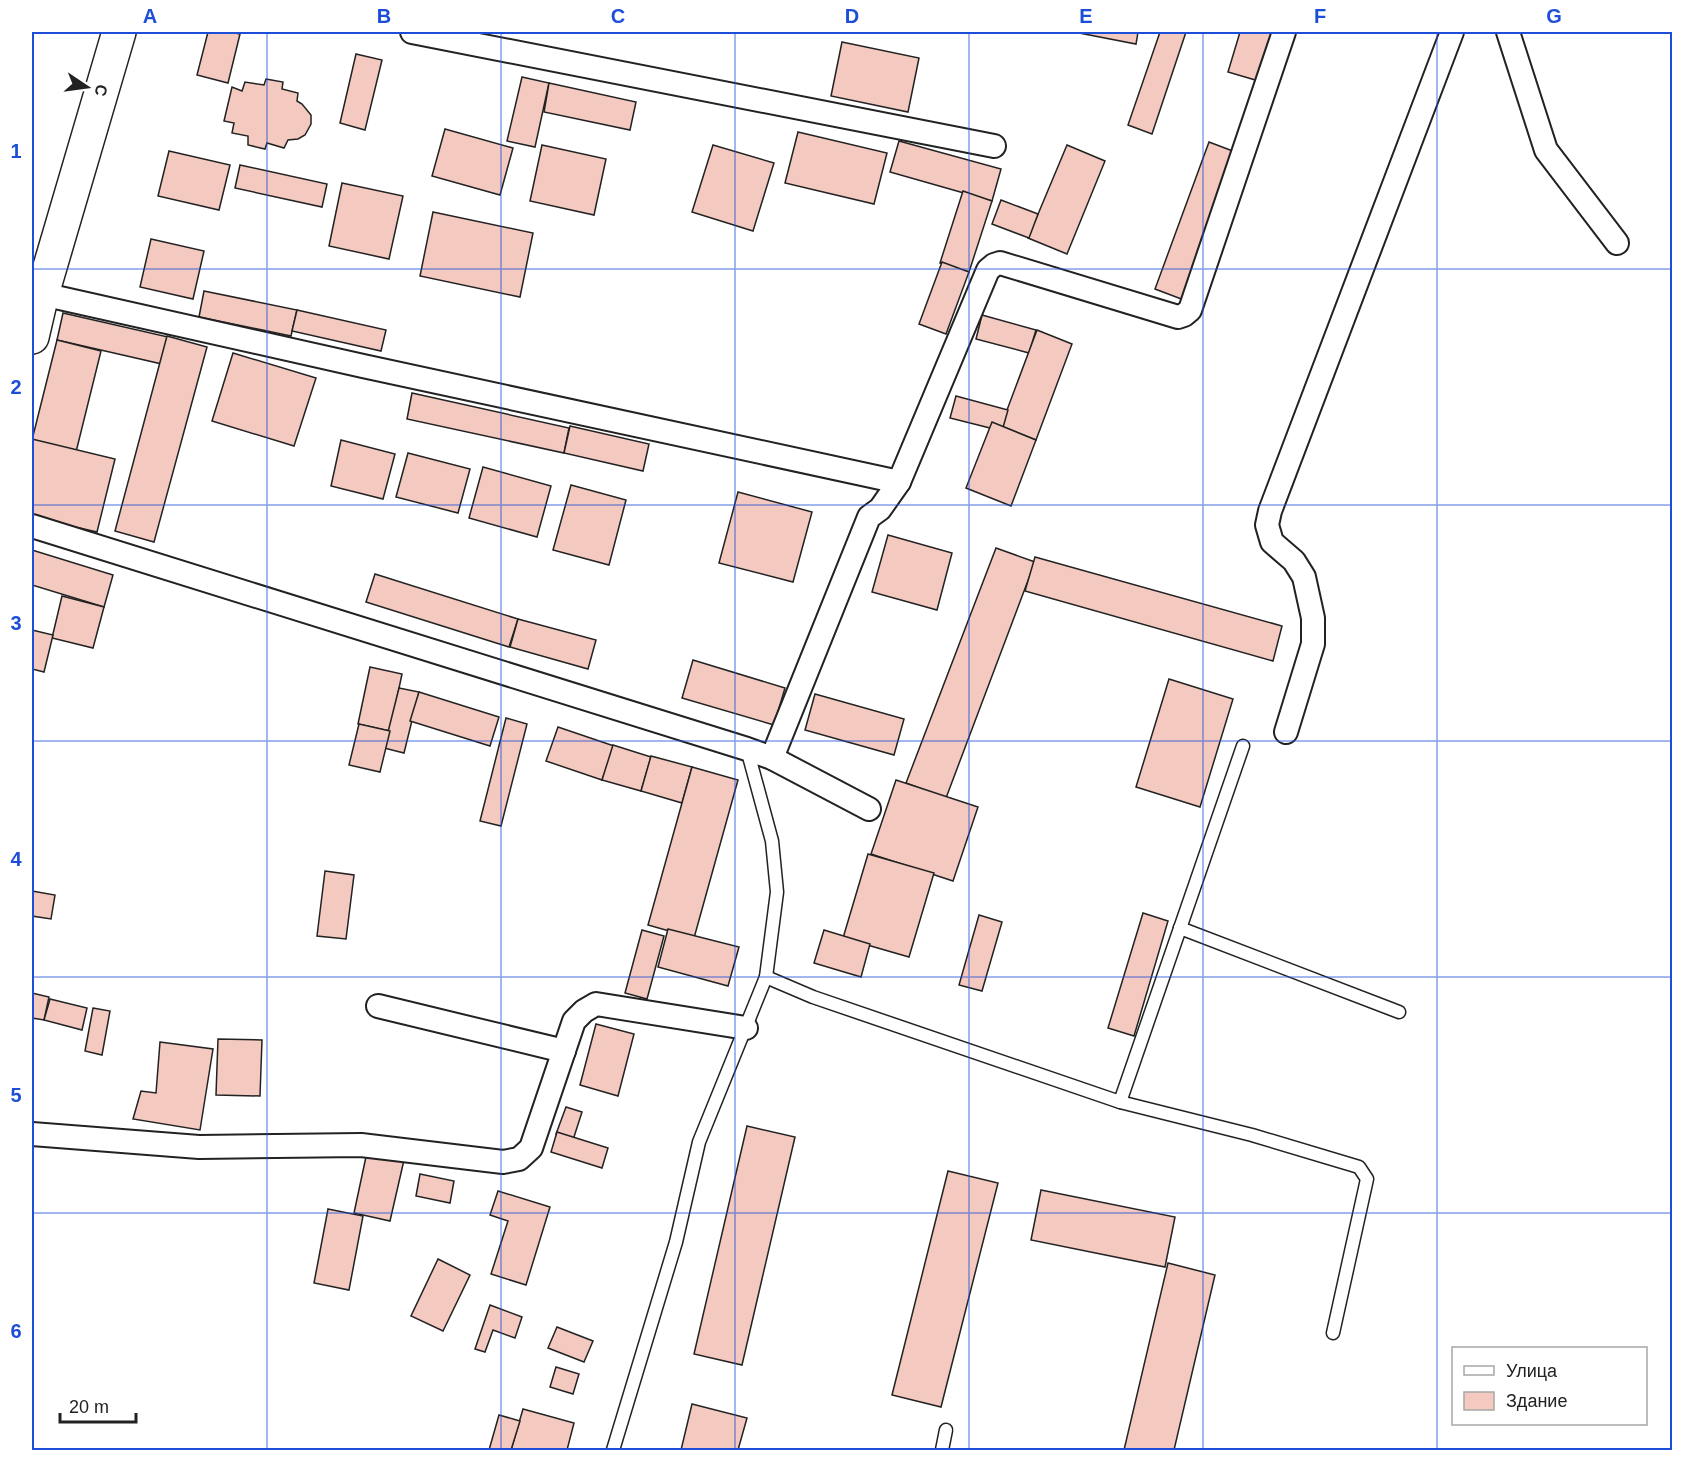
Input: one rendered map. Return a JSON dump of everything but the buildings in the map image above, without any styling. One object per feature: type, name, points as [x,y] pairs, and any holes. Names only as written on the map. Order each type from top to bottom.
[{"type":"main road","points":[[32,337],[42,294],[119,32]]},
{"type":"street","points":[[412,32],[994,146]]},
{"type":"street","points":[[772,758],[869,517],[880,509],[900,482],[988,270],[1000,262],[1178,317],[1184,315],[1190,310],[1284,32]]},
{"type":"street","points":[[1286,732],[1313,644],[1313,618],[1304,577],[1294,561],[1272,542],[1267,525],[1270,511],[1452,32]]},
{"type":"street","points":[[1508,32],[1546,150],[1617,243]]},
{"type":"street","points":[[42,294],[900,482]]},
{"type":"street","points":[[32,526],[747,749],[772,758],[869,809]]},
{"type":"street","points":[[32,1134],[199,1148],[361,1145],[503,1162],[519,1159],[531,1148],[574,1021],[596,1004],[746,1028]]},
{"type":"street","points":[[378,1006],[564,1051]]},
{"type":"lane","points":[[1120,1102],[1243,746]]},
{"type":"lane","points":[[613,1450],[676,1242],[699,1142],[766,977],[777,892],[772,841],[747,749]]},
{"type":"lane","points":[[1180,928],[1398,1012]]},
{"type":"lane","points":[[766,977],[813,997],[1120,1102],[1252,1135],[1359,1167],[1366,1179],[1333,1333]]},
{"type":"lane","points":[[942,1450],[946,1430]]}]
